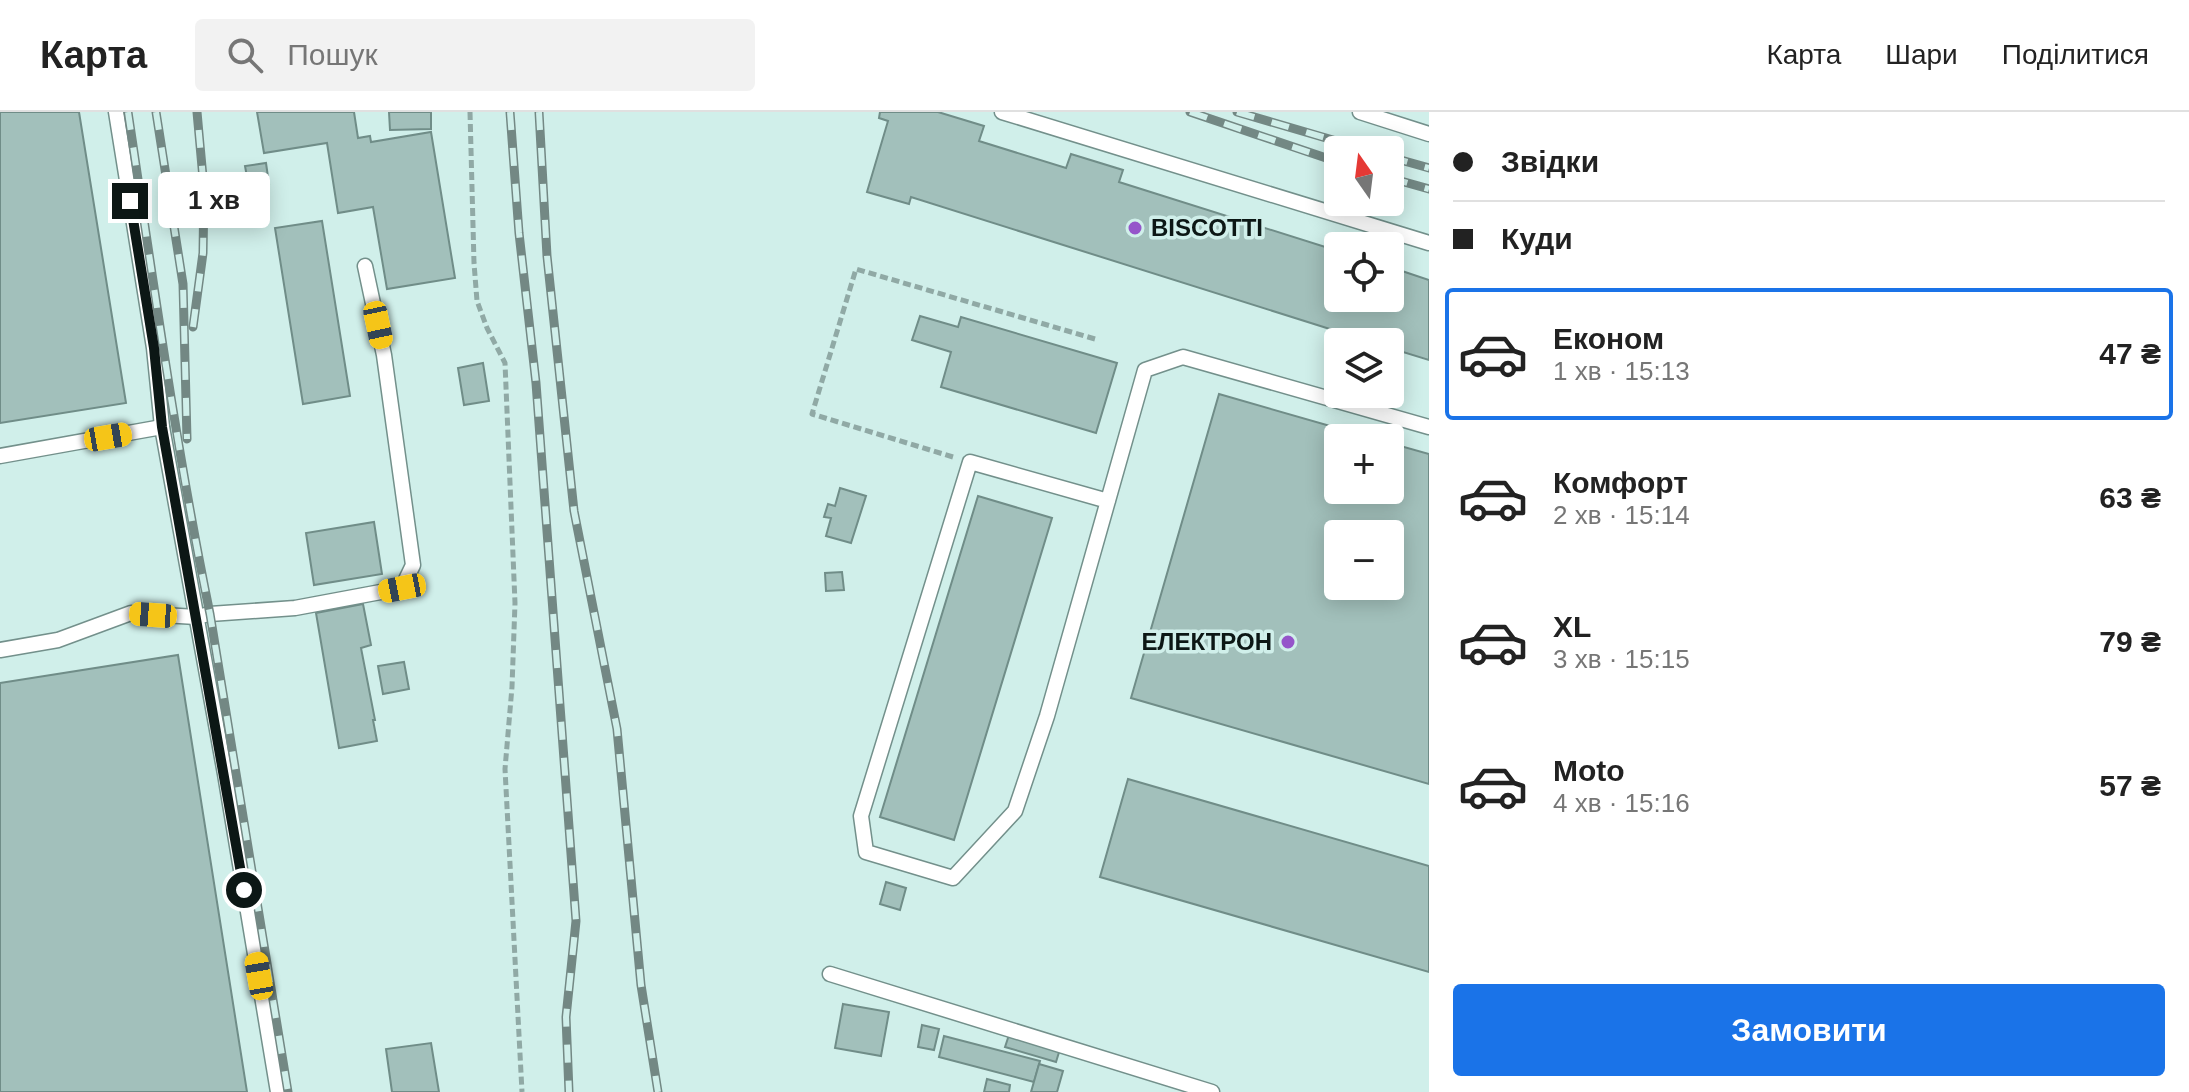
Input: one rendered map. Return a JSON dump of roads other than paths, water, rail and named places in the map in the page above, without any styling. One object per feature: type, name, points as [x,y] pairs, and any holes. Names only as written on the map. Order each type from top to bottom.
[{"type":"lane","points":[[116,112],[154,348],[162,427],[225,774],[278,1092]]},
{"type":"lane","points":[[1002,112],[1429,243]]},
{"type":"lane","points":[[1360,112],[1429,134]]},
{"type":"lane","points":[[0,650],[58,640],[131,613],[196,617],[295,608],[402,588],[413,565],[384,355],[365,266]]},
{"type":"lane","points":[[1108,501],[970,462],[861,816],[866,852],[953,878],[1015,811],[1047,716],[1108,501],[1145,370],[1183,357],[1429,427]]},
{"type":"lane","points":[[0,456],[162,427]]},
{"type":"lane","points":[[830,974],[1212,1092]]},
{"type":"railway","points":[[128,112],[176,426],[288,1092]]},
{"type":"railway","points":[[156,112],[183,284],[187,439]]},
{"type":"railway","points":[[193,327],[203,253],[204,189],[197,112]]},
{"type":"railway","points":[[510,112],[519,233],[536,383],[576,921],[566,1017],[569,1092]]},
{"type":"railway","points":[[539,112],[547,256],[574,511],[617,729],[641,985],[658,1092]]},
{"type":"railway","points":[[1190,112],[1324,157]]},
{"type":"railway","points":[[1237,112],[1324,137]]},
{"type":"railway","points":[[1404,161],[1429,168]]},
{"type":"railway","points":[[1404,182],[1429,189]]},
{"type":"place","name":"BISCOTTI","points":[[1135,228]]},
{"type":"place","name":"ЕЛЕКТРОН","points":[[1288,642]]}]
